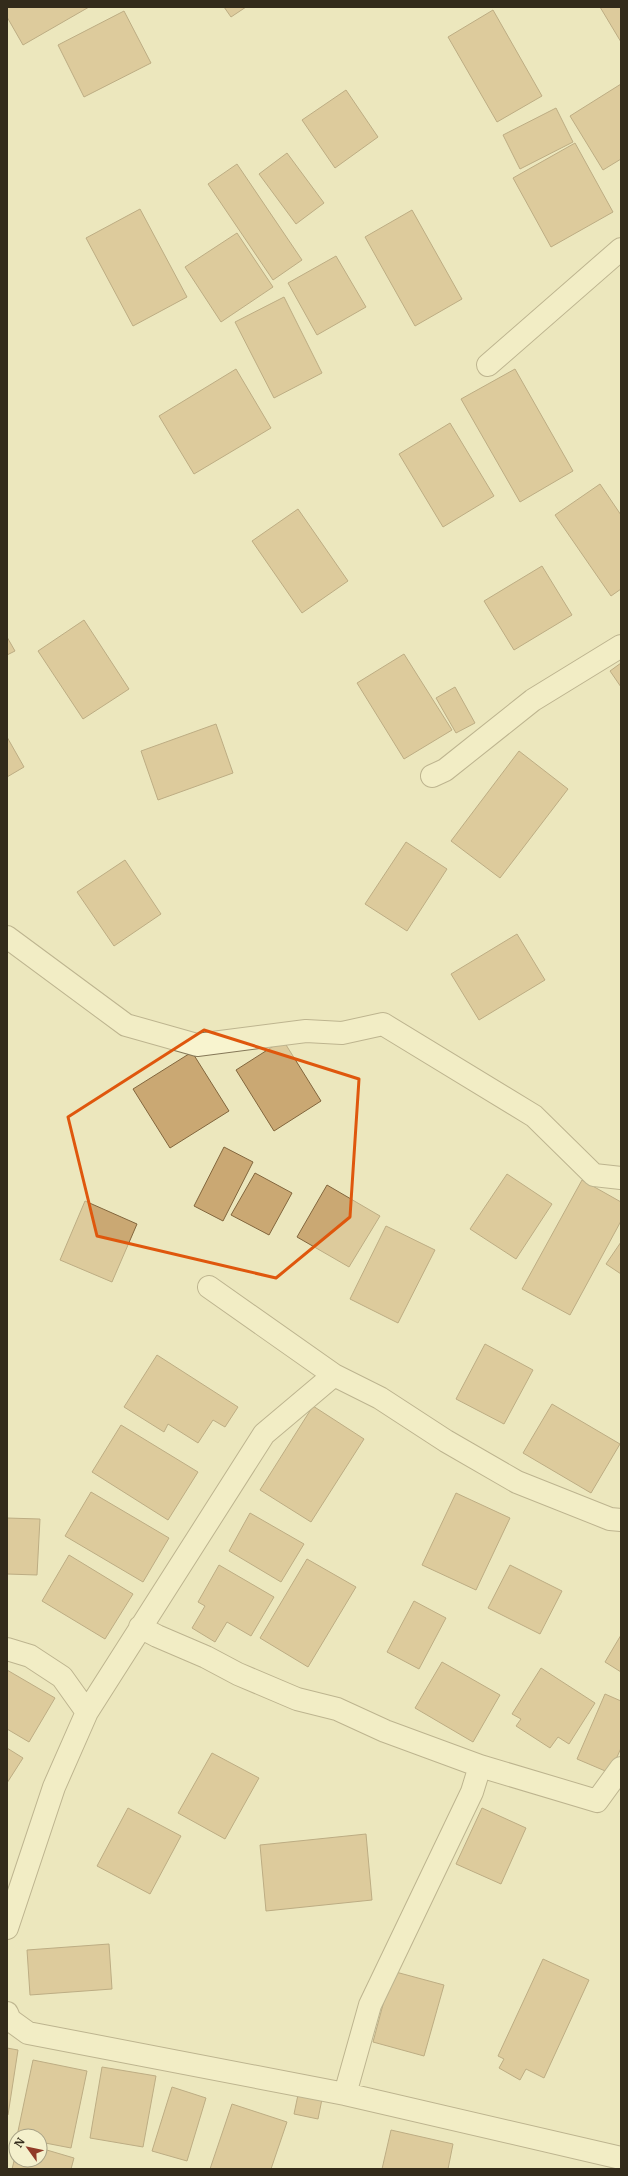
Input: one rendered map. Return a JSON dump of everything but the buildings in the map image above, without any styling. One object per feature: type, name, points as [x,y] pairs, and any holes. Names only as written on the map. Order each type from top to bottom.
[{"type":"street","points":[[488,365],[621,250]]},
{"type":"street","points":[[432,776],[445,770],[533,700],[621,646]]},
{"type":"street","points":[[7,937],[126,1025],[197,1045],[306,1032],[342,1033],[382,1024],[534,1116],[594,1175],[621,1178]]},
{"type":"street","points":[[209,1287],[334,1375],[380,1398],[446,1441],[517,1482],[610,1519],[621,1520]]},
{"type":"street","points":[[7,1928],[54,1787],[87,1712],[264,1434],[334,1375]]},
{"type":"street","points":[[140,1627],[156,1636],[206,1657],[238,1674],[297,1699],[337,1709],[384,1731],[480,1766],[597,1801],[621,1768]]},
{"type":"street","points":[[7,1648],[30,1656],[62,1677],[87,1712]]},
{"type":"street","points":[[345,2094],[370,2005],[472,1792],[480,1766]]},
{"type":"street","points":[[7,2014],[10,2020],[28,2033],[345,2094],[621,2158]]},
{"type":"highlighted area","points":[[204,1030],[359,1079],[350,1217],[276,1278],[97,1236],[68,1117]]}]
